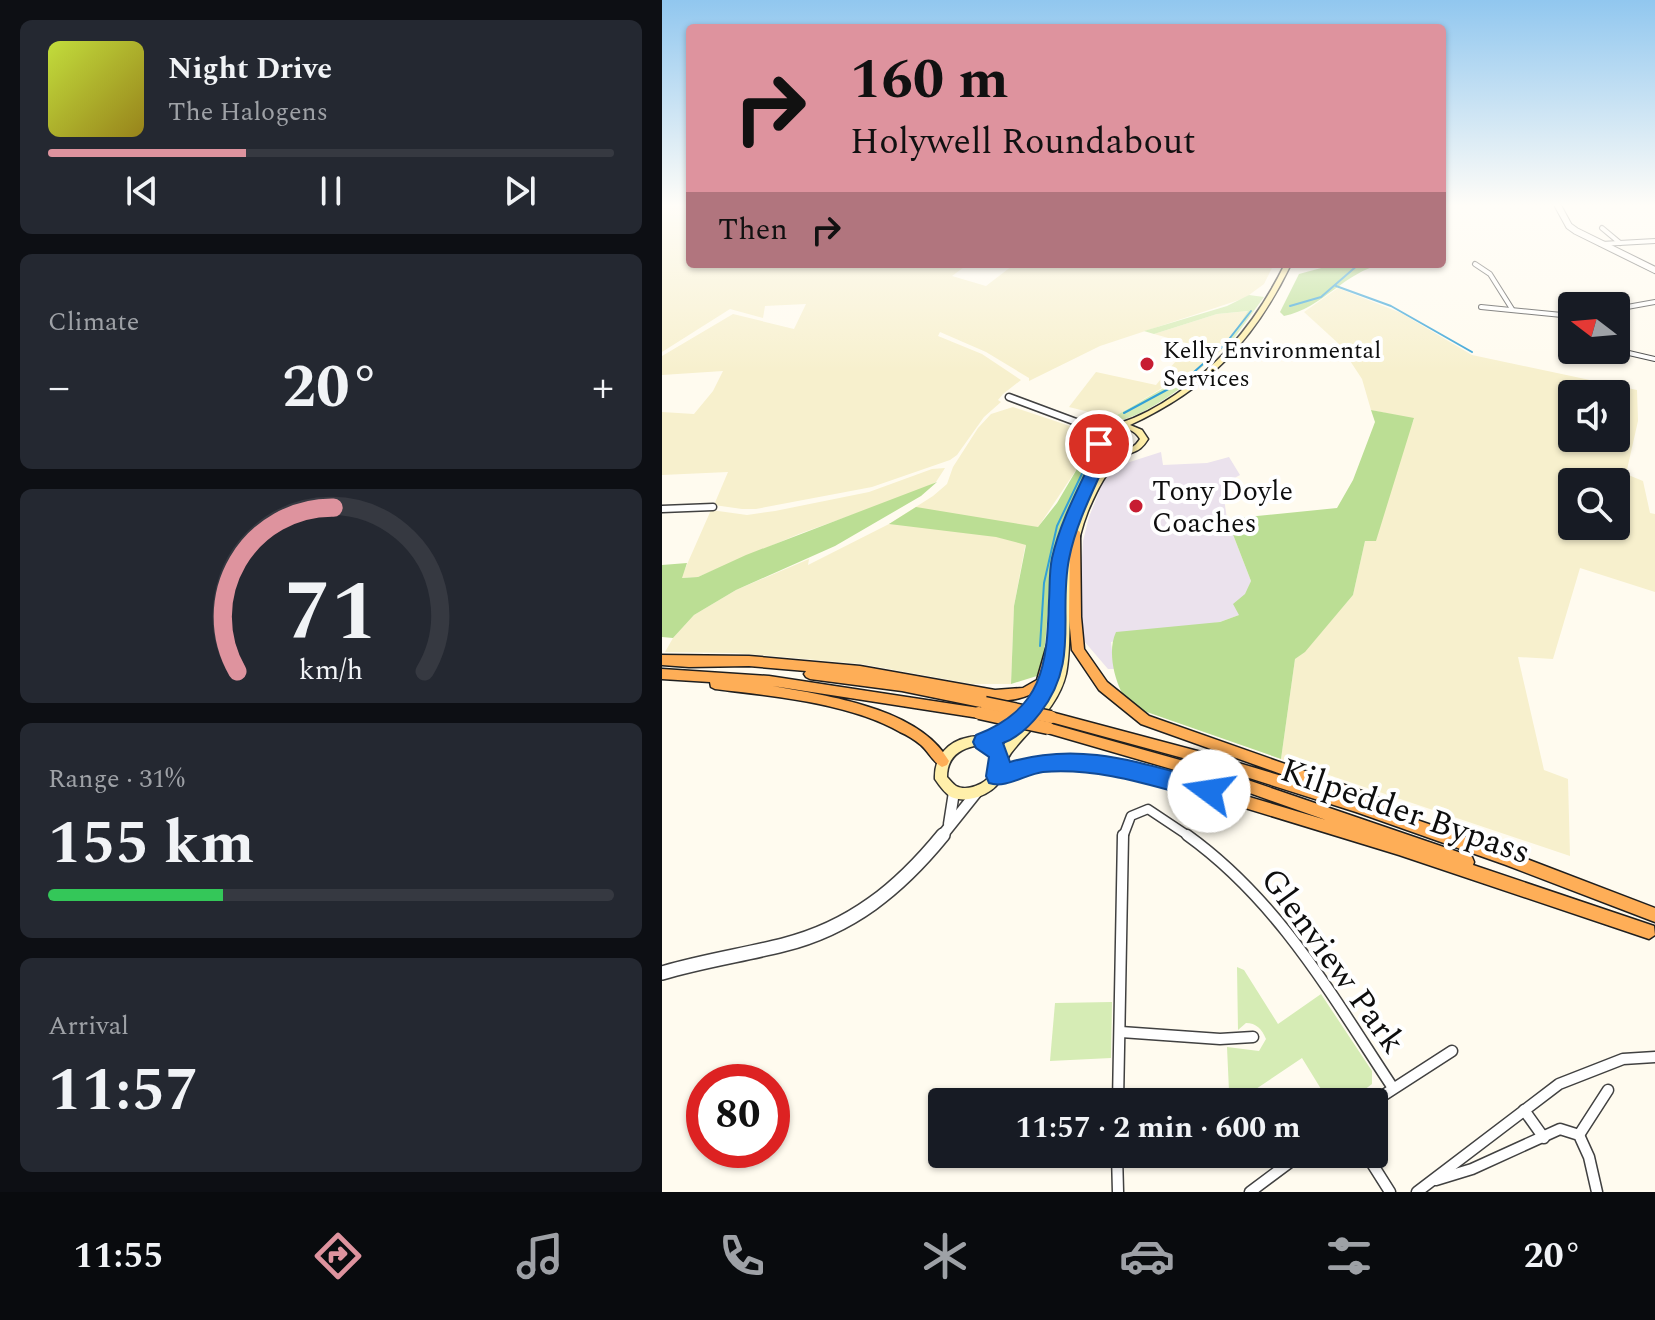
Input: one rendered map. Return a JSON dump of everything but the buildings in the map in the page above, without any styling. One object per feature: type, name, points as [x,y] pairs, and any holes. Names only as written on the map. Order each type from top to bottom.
[{"type":"highway","points":[[1075,532],[1078,650],[1095,676],[1116,698],[1145,720],[1376,802],[1409,821]]},
{"type":"highway","points":[[682,661],[749,661],[860,671],[1015,696],[1042,683],[1057,631]]},
{"type":"highway","name":"Kilpedder Bypass","points":[[662,660],[902,686],[1049,723],[1145,740],[1409,821],[1655,915]]},
{"type":"highway","points":[[662,676],[794,693],[861,711],[913,731],[935,746],[942,761]]},
{"type":"highway","name":"Kilpedder Bypass","points":[[662,676],[769,681],[982,708]]},
{"type":"highway","name":"Kilpedder Bypass","points":[[1049,723],[1378,830],[1652,932]]},
{"type":"highway","points":[[997,776],[1041,763],[1108,765],[1209,791],[1399,848],[1652,932]]},
{"type":"main road","points":[[1122,426],[1140,432],[1144,439],[1140,447],[1123,454],[1106,468],[1075,532],[1068,562],[1064,662],[1057,685],[1048,703],[1000,759],[997,776],[977,792],[954,792],[941,779],[942,761],[964,742],[983,742],[1015,726],[1047,689],[1053,675],[1060,561],[1073,518],[1101,455],[1099,444],[1103,432],[1167,405],[1221,363],[1258,318],[1286,268]]},
{"type":"main road","points":[[1140,432],[1151,421],[1196,393],[1244,349],[1276,303],[1293,268]]},
{"type":"main road","points":[[1099,444],[1108,451],[1123,454]]},
{"type":"main road","points":[[983,742],[997,751],[1000,759]]},
{"type":"street","points":[[1475,264],[1490,274],[1512,309]]},
{"type":"street","points":[[1630,306],[1655,302]]},
{"type":"street","points":[[1481,307],[1558,314]]},
{"type":"street","points":[[1630,353],[1655,359]]},
{"type":"street","points":[[1009,397],[1103,432]]},
{"type":"street","points":[[662,509],[713,507]]},
{"type":"street","points":[[945,835],[954,792]]},
{"type":"street","points":[[662,973],[823,933],[868,909],[912,874],[977,792]]},
{"type":"street","name":"Glenview Park","points":[[1119,1088],[1119,905],[1123,834],[1128,818],[1137,810],[1148,809],[1209,852],[1264,902],[1393,1088]]},
{"type":"street","points":[[1121,1032],[1220,1039],[1253,1037]]},
{"type":"street","name":"Glenview Park","points":[[1388,1092],[1452,1051]]},
{"type":"street","points":[[1417,1192],[1559,1084],[1623,1059],[1655,1057]]},
{"type":"street","points":[[1579,1135],[1608,1090]]},
{"type":"street","points":[[1524,1110],[1544,1138]]},
{"type":"street","points":[[1431,1182],[1472,1169],[1560,1129],[1579,1135],[1589,1157],[1597,1192]]},
{"type":"street","points":[[1117,1168],[1118,1192]]},
{"type":"street","points":[[1250,1192],[1282,1168]]},
{"type":"street","points":[[1375,1168],[1390,1192]]},
{"type":"shaded area","points":[[662,262],[686,262],[686,268],[963,268],[952,276],[986,286],[1009,268],[1272,268],[1264,284],[1245,298],[1100,346],[1029,381],[1029,378],[986,352],[940,332],[938,336],[982,354],[1021,380],[1003,394],[998,400],[1001,402],[984,417],[957,455],[872,487],[756,509],[714,505],[728,472],[662,475],[662,412],[694,414],[713,391],[723,371],[662,375],[662,356],[733,314],[794,329],[806,304],[765,306],[763,318],[730,309],[662,352]]},
{"type":"shaded area","points":[[1338,288],[1401,313],[1472,355],[1590,380],[1558,380],[1558,452],[1630,452],[1630,389],[1637,390],[1638,421],[1627,468],[1558,468],[1558,540],[1630,540],[1630,476],[1643,481],[1650,513],[1655,514],[1655,592],[1580,568],[1553,659],[1518,657],[1544,770],[1568,779],[1570,856],[1281,759],[1295,659],[1353,595],[1365,541],[1414,419],[1371,410],[1362,379],[1339,344],[1304,312]]},
{"type":"shaded area","points":[[1249,311],[1223,349],[1189,379],[1177,379],[1109,417],[1069,407],[1096,372],[1156,385],[1190,344],[1154,334],[1217,314]]},
{"type":"shaded area","points":[[1013,407],[1079,429],[1084,458],[1025,547],[1014,606],[1011,684],[972,684],[861,664],[735,653],[665,652],[694,615],[736,590],[809,559],[808,565],[889,524],[933,496],[947,484],[953,467],[978,428],[991,414]]},
{"type":"shaded area","points":[[1161,452],[1163,465],[1207,463],[1229,457],[1240,475],[1222,485],[1227,519],[1251,581],[1239,615],[1220,622],[1111,642],[1114,669],[1108,669],[1084,641],[1079,607],[1083,541],[1103,482],[1114,467]]},
{"type":"shaded area","points":[[945,468],[936,482],[916,492],[799,534],[698,577],[681,578],[711,510],[747,515],[775,511],[869,492],[932,469]]},
{"type":"green space","points":[[1321,268],[1369,268],[1310,306],[1284,316],[1280,312],[1299,274]]},
{"type":"green space","points":[[1249,295],[1264,297],[1229,345],[1226,345],[1248,311],[1217,314],[1154,334],[1144,331],[1227,306]]},
{"type":"green space","points":[[1181,378],[1192,380],[1143,412],[1116,422],[1088,422],[1117,415]]},
{"type":"green space","points":[[1371,410],[1414,418],[1376,541],[1365,541],[1353,595],[1305,652],[1295,659],[1281,759],[1141,710],[1123,694],[1116,677],[1112,654],[1116,632],[1220,622],[1239,615],[1233,604],[1245,594],[1251,581],[1227,519],[1337,508],[1353,480],[1375,422]]},
{"type":"green space","points":[[1095,454],[1065,518],[1056,546],[1040,675],[1011,684],[1014,606],[1026,545],[996,537],[889,524],[916,507],[1038,527],[1057,503],[1084,457]]},
{"type":"green space","points":[[937,482],[921,496],[835,546],[736,590],[694,615],[673,638],[662,637],[662,565],[687,563],[682,578],[698,577],[746,555]]},
{"type":"green space","points":[[1237,967],[1244,970],[1278,1024],[1321,994],[1372,1071],[1372,1084],[1367,1088],[1320,1088],[1302,1058],[1257,1088],[1229,1088],[1227,1047],[1259,1051],[1266,1039],[1253,1024],[1246,1023],[1238,1030]]},
{"type":"green space","points":[[1112,1002],[1111,1058],[1050,1061],[1055,1003]]},
{"type":"waterway","points":[[1290,306],[1321,297],[1354,268]]},
{"type":"waterway","points":[[1336,286],[1391,306],[1472,352]]},
{"type":"waterway","points":[[1226,343],[1251,311]]},
{"type":"waterway","points":[[1124,413],[1185,380],[1222,347]]},
{"type":"waterway","points":[[1040,646],[1044,583],[1057,526],[1090,457]]},
{"type":"place","name":"Kelly Environmental Services","points":[[1147,364]]},
{"type":"place","name":"Tony Doyle Coaches","points":[[1136,506]]},
{"type":"route","points":[[1099,444],[1101,455],[1073,518],[1060,561],[1053,675],[1040,700],[1023,719],[1006,733],[983,742],[997,751],[1000,767],[997,776],[1041,763],[1082,762],[1108,765],[1209,791]]}]
